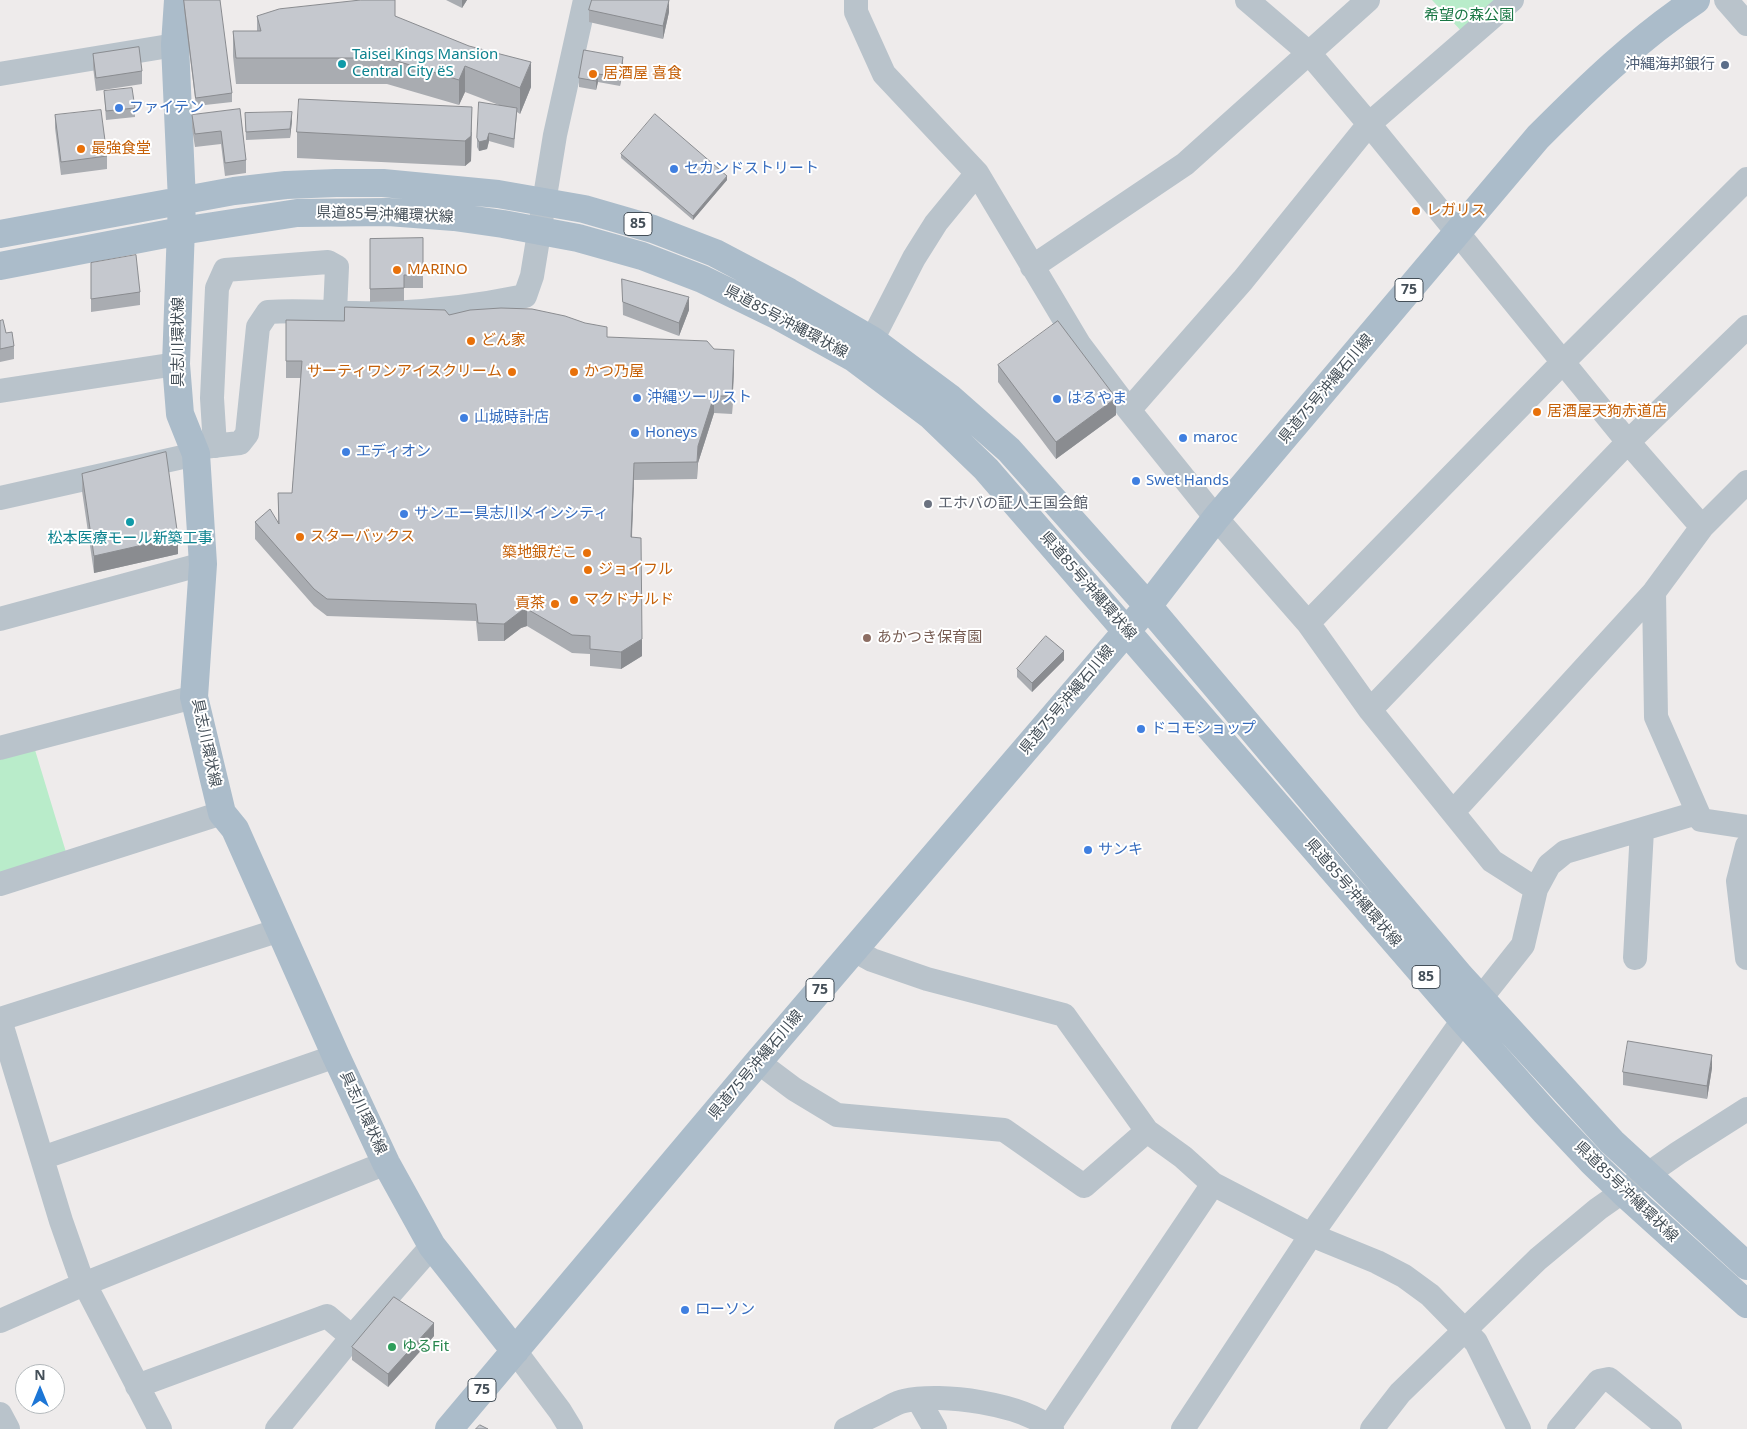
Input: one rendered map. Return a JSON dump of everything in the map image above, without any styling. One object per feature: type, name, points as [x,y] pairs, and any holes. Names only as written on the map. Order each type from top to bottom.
[{"type":"main road","name":"具志川環状線","points":[[178,0],[175,45],[182,201],[176,364],[180,414],[201,449],[203,564],[194,697],[222,812],[235,829],[386,1163],[432,1246],[514,1351]]},
{"type":"main road","name":"県道75号沖縄石川線","points":[[514,1351],[1148,606],[1216,518],[1538,137],[1580,95],[1636,45],[1670,17],[1696,0]]},
{"type":"main road","name":"県道85号沖縄環状線","points":[[0,234],[234,191],[286,185],[383,183],[440,188],[545,201],[584,209],[653,229],[715,253],[789,292],[872,340],[950,398],[1009,450],[1148,606],[1481,998],[1612,1142],[1747,1266]]},
{"type":"main road","name":"県道85号沖縄環状線","points":[[0,266],[181,231],[297,212],[378,212],[454,217],[578,238],[642,256],[702,279],[778,316],[854,358],[930,415],[986,470],[1546,1112],[1622,1192],[1747,1304]]},
{"type":"main road","name":"75","points":[[449,1429],[514,1351]]},
{"type":"street","points":[[0,498],[201,449],[240,442],[247,434],[258,326],[268,312],[294,310],[390,313],[482,305],[525,296],[532,276],[555,135],[585,0]]},
{"type":"street","points":[[856,0],[856,12],[884,74],[977,173],[1079,344],[1129,410],[1216,518],[1308,623],[1370,710],[1492,861],[1536,889]]},
{"type":"street","points":[[1247,0],[1309,54],[1458,232],[1628,442],[1702,527]]},
{"type":"street","points":[[1032,267],[1185,164],[1368,0]]},
{"type":"street","points":[[1129,410],[1243,280],[1369,124],[1512,0]]},
{"type":"street","points":[[1726,0],[1747,24]]},
{"type":"street","points":[[0,74],[175,45]]},
{"type":"street","points":[[872,340],[914,258],[936,223],[977,173]]},
{"type":"street","points":[[1308,623],[1563,362],[1747,179]]},
{"type":"street","points":[[201,449],[212,398],[217,288],[224,270],[328,262],[337,267],[335,311]]},
{"type":"street","points":[[1370,710],[1628,442],[1747,327]]},
{"type":"street","points":[[0,391],[176,364]]},
{"type":"street","points":[[1453,812],[1654,592],[1702,527],[1747,482]]},
{"type":"street","points":[[0,619],[203,564]]},
{"type":"street","points":[[1654,592],[1656,717],[1701,820],[1747,827]]},
{"type":"street","points":[[0,748],[194,697]]},
{"type":"street","points":[[0,884],[222,812]]},
{"type":"street","points":[[1481,998],[1523,945],[1536,889],[1549,865],[1565,852],[1697,813]]},
{"type":"street","points":[[1635,958],[1642,830]]},
{"type":"street","points":[[1747,846],[1738,881],[1744,915],[1747,958]]},
{"type":"street","points":[[160,1429],[84,1284],[61,1221],[0,1019],[280,930]]},
{"type":"street","points":[[854,950],[872,960],[926,979],[1064,1015],[1147,1131],[1183,1157],[1213,1184],[1311,1235],[1377,1262],[1404,1276],[1430,1295],[1476,1342],[1519,1429]]},
{"type":"street","points":[[1183,1429],[1311,1235],[1464,1020]]},
{"type":"street","points":[[42,1158],[336,1056]]},
{"type":"street","points":[[758,1062],[794,1089],[837,1116],[1004,1130],[1084,1186],[1147,1131]]},
{"type":"street","points":[[1372,1429],[1400,1393],[1538,1259],[1598,1209],[1747,1108]]},
{"type":"street","points":[[0,1321],[84,1284],[386,1163]]},
{"type":"street","points":[[846,1429],[902,1401],[918,1398],[983,1402],[1018,1411],[1051,1428],[1213,1184]]},
{"type":"street","points":[[277,1429],[352,1337],[432,1246]]},
{"type":"street","points":[[137,1386],[327,1316],[352,1337]]},
{"type":"street","points":[[514,1351],[560,1411],[571,1429]]},
{"type":"street","points":[[1559,1429],[1599,1381],[1609,1379],[1670,1429]]},
{"type":"street","points":[[918,1398],[935,1429]]},
{"type":"street","points":[[0,1414],[8,1429]]},
{"type":"green space","name":"希望の森公園","points":[[1432,0],[1512,0],[1468,38]]},
{"type":"green space","points":[[32,740],[69,862],[0,884],[0,748]]},
{"type":"building","points":[[184,0],[220,0],[232,93],[196,98]]},
{"type":"building","points":[[361,0],[395,0],[395,16],[469,46],[531,62],[520,88],[465,66],[459,80],[387,58],[236,58],[233,31],[261,31],[257,16],[279,9]]},
{"type":"building","points":[[592,0],[669,0],[663,26],[589,10]]},
{"type":"building","points":[[139,47],[142,71],[96,78],[93,54]]},
{"type":"building","points":[[584,50],[623,57],[620,77],[598,74],[596,81],[579,78]]},
{"type":"building","points":[[132,88],[135,108],[106,111],[104,91]]},
{"type":"building","points":[[299,99],[472,107],[471,136],[465,141],[297,132]]},
{"type":"building","points":[[479,102],[517,108],[514,139],[489,133],[487,140],[479,142],[477,138]]},
{"type":"building","points":[[240,109],[246,160],[225,163],[221,131],[195,134],[192,115]]},
{"type":"building","name":"最強食堂","points":[[101,110],[107,156],[61,162],[55,115]]},
{"type":"building","points":[[292,112],[290,129],[246,132],[245,113]]},
{"type":"building","name":"セカンドストリート","points":[[655,114],[727,176],[693,216],[621,154]]},
{"type":"building","name":"MARINO","points":[[423,238],[423,275],[404,275],[404,288],[370,289],[370,239]]},
{"type":"building","points":[[136,255],[140,292],[91,299],[91,263]]},
{"type":"building","points":[[622,279],[689,297],[679,323],[623,302]]},
{"type":"building","points":[[345,307],[445,310],[449,315],[470,310],[532,309],[607,327],[607,337],[707,341],[714,349],[734,350],[732,396],[714,396],[698,446],[697,462],[634,463],[631,537],[641,538],[642,639],[621,652],[590,649],[590,636],[572,635],[527,609],[521,611],[504,624],[478,623],[476,604],[327,599],[314,589],[255,522],[270,509],[279,524],[278,493],[292,493],[302,361],[286,361],[286,320],[344,321]]},
{"type":"building","points":[[3,320],[6,333],[12,332],[14,346],[0,349],[0,321]]},
{"type":"building","name":"はるやま","points":[[1058,321],[1116,398],[1056,442],[998,365]]},
{"type":"building","name":"松本医療モール新築工事","points":[[166,452],[178,537],[94,556],[82,474]]},
{"type":"building","points":[[1046,636],[1064,651],[1032,683],[1017,669]]},
{"type":"building","points":[[1628,1041],[1712,1055],[1707,1086],[1623,1072]]},
{"type":"building","points":[[394,1297],[434,1323],[388,1374],[352,1347]]},
{"type":"building","points":[[480,1425],[488,1429],[476,1429]]},
{"type":"place","name":"Taisei Kings Mansion Central City ëS","points":[[342,64]]},
{"type":"place","name":"沖縄海邦銀行","points":[[1725,65]]},
{"type":"place","name":"居酒屋 喜食","points":[[593,74]]},
{"type":"place","name":"ファイテン","points":[[119,108]]},
{"type":"place","name":"最強食堂","points":[[81,149]]},
{"type":"place","name":"セカンドストリート","points":[[674,169]]},
{"type":"place","name":"レガリス","points":[[1416,211]]},
{"type":"place","name":"MARINO","points":[[397,270]]},
{"type":"place","name":"どん家","points":[[471,341]]},
{"type":"place","name":"サーティワンアイスクリーム","points":[[512,372]]},
{"type":"place","name":"かつ乃屋","points":[[574,372]]},
{"type":"place","name":"沖縄ツーリスト","points":[[637,398]]},
{"type":"place","name":"はるやま","points":[[1057,399]]},
{"type":"place","name":"居酒屋天狗赤道店","points":[[1537,412]]},
{"type":"place","name":"山城時計店","points":[[464,418]]},
{"type":"place","name":"Honeys","points":[[635,433]]},
{"type":"place","name":"maroc","points":[[1183,438]]},
{"type":"place","name":"エディオン","points":[[346,452]]},
{"type":"place","name":"Swet Hands","points":[[1136,481]]},
{"type":"place","name":"エホバの証人王国会館","points":[[928,504]]},
{"type":"place","name":"サンエー具志川メインシティ","points":[[404,514]]},
{"type":"place","name":"松本医療モール新築工事","points":[[130,522]]},
{"type":"place","name":"スターバックス","points":[[300,537]]},
{"type":"place","name":"築地銀だこ","points":[[587,553]]},
{"type":"place","name":"ジョイフル","points":[[588,570]]},
{"type":"place","name":"マクドナルド","points":[[574,600]]},
{"type":"place","name":"貢茶","points":[[555,604]]},
{"type":"place","name":"あかつき保育園","points":[[867,638]]},
{"type":"place","name":"ドコモショップ","points":[[1141,729]]},
{"type":"place","name":"サンキ","points":[[1088,850]]},
{"type":"place","name":"ローソン","points":[[685,1310]]},
{"type":"place","name":"ゆるFit","points":[[392,1347]]}]
